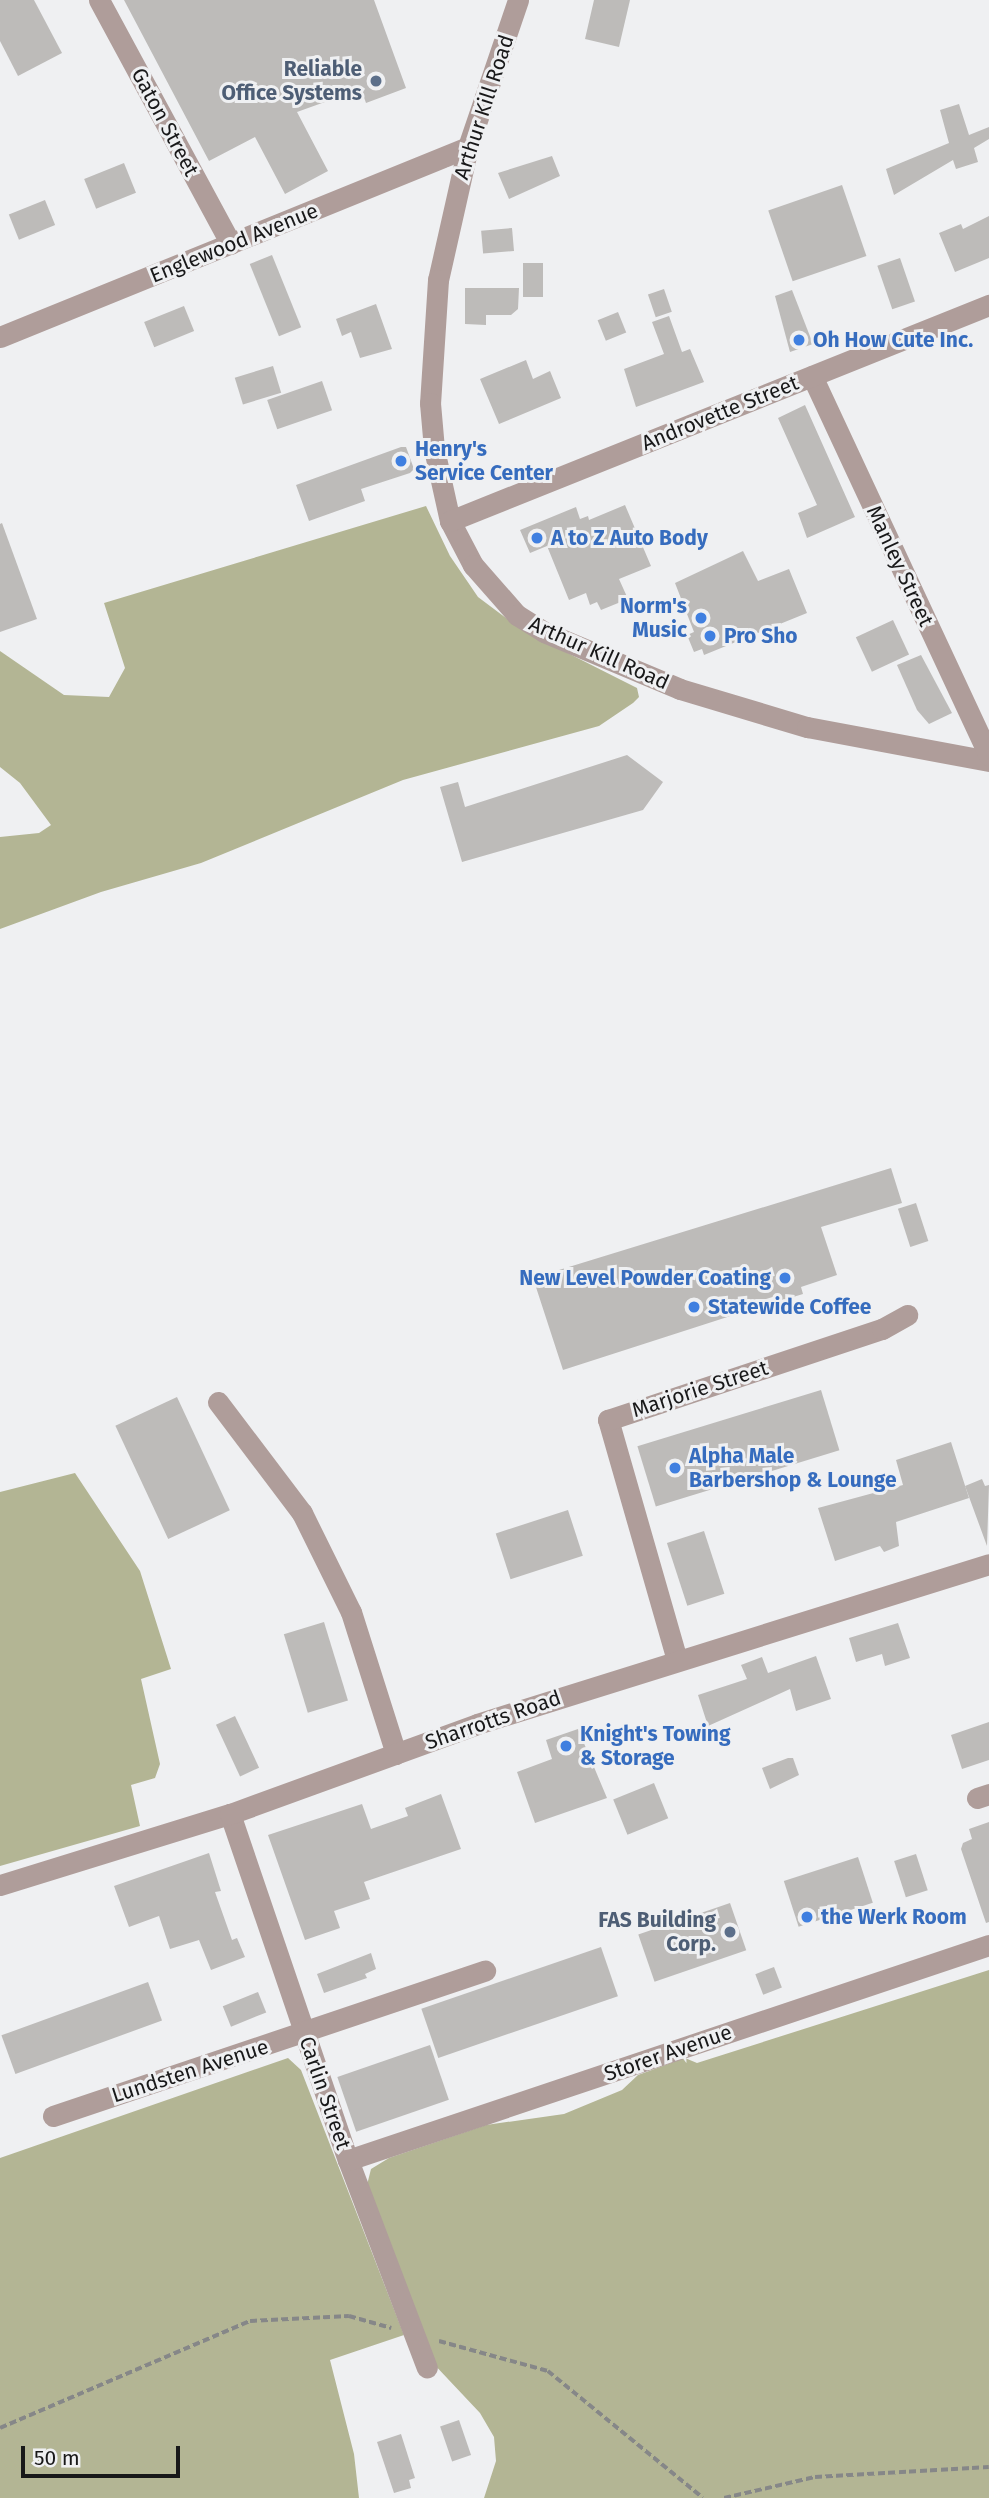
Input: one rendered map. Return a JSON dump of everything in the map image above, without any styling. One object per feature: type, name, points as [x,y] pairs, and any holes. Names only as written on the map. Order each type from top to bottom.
[{"type":"street","name":"Gaton Street","points":[[99,0],[231,244]]},
{"type":"street","name":"Arthur Kill Road","points":[[518,0],[468,147],[447,223],[432,353],[435,449],[450,521],[492,591],[517,615],[573,646],[765,716],[989,758]]},
{"type":"street","name":"Englewood Avenue","points":[[0,337],[468,147]]},
{"type":"street","name":"Androvette Street","points":[[450,521],[989,305]]},
{"type":"street","name":"Manley Street","points":[[812,376],[989,758]]},
{"type":"street","name":"Marjorie Street","points":[[677,1660],[608,1420],[882,1329],[907,1315]]},
{"type":"street","points":[[218,1402],[302,1513],[351,1612],[396,1754]]},
{"type":"street","name":"Sharrotts Road","points":[[0,1885],[230,1814],[396,1754],[677,1660],[989,1564]]},
{"type":"street","name":"Carlin Street","points":[[230,1814],[348,2160],[427,2368]]},
{"type":"street","name":"Storer Avenue","points":[[348,2160],[989,1945]]},
{"type":"street","name":"Lundsten Avenue","points":[[53,2116],[485,1971]]},
{"type":"path","points":[[0,2428],[250,2321],[349,2316],[548,2371],[703,2498]]},
{"type":"path","points":[[724,2498],[815,2477],[989,2467]]},
{"type":"green space","points":[[426,506],[450,556],[478,597],[522,630],[637,688],[639,697],[599,726],[403,780],[201,863],[101,892],[0,929],[0,837],[39,833],[51,825],[20,783],[0,767],[0,651],[64,695],[109,697],[125,668],[104,603]]},
{"type":"green space","points":[[75,1473],[140,1571],[171,1669],[141,1679],[160,1764],[155,1778],[131,1785],[140,1826],[0,1866],[0,1492]]},
{"type":"green space","points":[[989,1970],[989,2498],[484,2498],[496,2461],[494,2437],[480,2413],[431,2361],[367,2185],[371,2169],[389,2158],[486,2125],[564,2114],[622,2090],[638,2075],[685,2058],[697,2063]]},
{"type":"green space","points":[[288,2058],[301,2070],[404,2335],[330,2360],[354,2454],[359,2498],[0,2498],[0,2158]]},
{"type":"building","points":[[0,0],[34,0],[62,53],[18,76],[0,41]]},
{"type":"building","points":[[124,0],[374,0],[406,88],[366,103],[361,89],[297,112],[328,171],[285,194],[255,137],[209,161]]},
{"type":"building","points":[[594,0],[630,0],[619,47],[585,39]]},
{"type":"building","points":[[959,104],[969,135],[989,127],[989,139],[974,148],[978,162],[956,169],[953,160],[894,195],[886,169],[949,143],[940,110]]},
{"type":"building","points":[[552,156],[560,176],[509,199],[498,173]]},
{"type":"building","points":[[124,163],[136,193],[96,209],[84,179]]},
{"type":"building","points":[[842,185],[866,256],[793,281],[768,210]]},
{"type":"building","points":[[45,200],[55,225],[19,240],[9,215]]},
{"type":"building","points":[[989,216],[989,258],[955,272],[939,233],[961,224],[963,229]]},
{"type":"building","points":[[512,228],[514,251],[483,254],[481,231]]},
{"type":"building","points":[[272,255],[301,327],[279,336],[250,264]]},
{"type":"building","points":[[900,258],[915,301],[892,309],[877,266]]},
{"type":"building","points":[[523,263],[543,263],[543,297],[523,297]]},
{"type":"building","points":[[465,288],[519,288],[518,309],[511,315],[486,315],[486,325],[465,324]]},
{"type":"building","points":[[664,289],[672,312],[656,317],[648,295]]},
{"type":"building","points":[[792,290],[813,344],[790,352],[775,296]]},
{"type":"building","points":[[376,304],[392,349],[360,358],[351,332],[342,336],[336,319]]},
{"type":"building","points":[[184,306],[194,331],[154,347],[144,322]]},
{"type":"building","points":[[618,312],[626,332],[606,341],[598,320]]},
{"type":"building","points":[[669,316],[682,352],[690,349],[704,382],[636,407],[624,369],[664,354],[652,322]]},
{"type":"building","points":[[526,360],[533,379],[550,371],[561,398],[499,424],[480,379]]},
{"type":"building","points":[[273,366],[281,393],[243,404],[235,378]]},
{"type":"building","points":[[322,381],[332,410],[277,429],[267,400]]},
{"type":"building","points":[[805,405],[855,517],[807,538],[798,513],[817,505],[778,418]]},
{"type":"building","points":[[406,447],[414,469],[410,473],[361,489],[365,501],[309,521],[296,485]]},
{"type":"building","points":[[625,505],[651,566],[619,579],[628,599],[601,610],[597,602],[590,605],[586,593],[569,600],[547,546],[530,553],[520,530],[576,507],[580,519],[588,516],[589,520]]},
{"type":"building","points":[[2,523],[37,619],[0,632],[0,524]]},
{"type":"building","points":[[743,551],[758,581],[789,569],[807,613],[704,655],[702,649],[694,652],[687,635],[694,632],[675,583]]},
{"type":"building","points":[[893,620],[909,654],[872,672],[856,637]]},
{"type":"building","points":[[921,655],[952,713],[929,724],[917,710],[897,665]]},
{"type":"building","points":[[627,755],[663,782],[643,810],[462,862],[440,787],[458,782],[465,807]]},
{"type":"building","points":[[891,1168],[902,1203],[821,1227],[837,1275],[801,1287],[803,1294],[780,1301],[779,1295],[744,1306],[746,1311],[563,1370],[533,1278]]},
{"type":"building","points":[[916,1203],[928,1241],[910,1247],[898,1209]]},
{"type":"building","points":[[821,1390],[839,1450],[656,1506],[637,1446]]},
{"type":"building","points":[[177,1397],[230,1510],[168,1539],[115,1426]]},
{"type":"building","points":[[951,1442],[969,1498],[896,1522],[899,1546],[884,1552],[880,1546],[835,1561],[818,1508],[903,1485],[896,1460]]},
{"type":"building","points":[[982,1479],[985,1486],[989,1485],[987,1546],[965,1486]]},
{"type":"building","points":[[568,1510],[583,1556],[511,1579],[496,1533]]},
{"type":"building","points":[[704,1531],[724,1594],[687,1606],[667,1543]]},
{"type":"building","points":[[324,1622],[348,1700],[308,1713],[284,1634]]},
{"type":"building","points":[[898,1623],[910,1658],[885,1666],[882,1654],[856,1662],[849,1638]]},
{"type":"building","points":[[816,1656],[831,1699],[796,1711],[790,1689],[708,1726],[698,1695],[747,1679],[741,1665],[762,1657],[768,1673]]},
{"type":"building","points":[[235,1716],[259,1768],[240,1777],[216,1725]]},
{"type":"building","points":[[989,1722],[989,1760],[962,1769],[951,1735]]},
{"type":"building","points":[[578,1729],[607,1798],[535,1823],[517,1772],[552,1759],[546,1740]]},
{"type":"building","points":[[793,1758],[799,1775],[770,1789],[762,1768]]},
{"type":"building","points":[[654,1783],[668,1818],[627,1835],[613,1799]]},
{"type":"building","points":[[441,1794],[461,1849],[364,1882],[370,1899],[334,1911],[340,1928],[305,1940],[268,1835],[362,1804],[371,1829],[408,1816],[405,1808]]},
{"type":"building","points":[[989,1822],[989,1922],[986,1923],[961,1849],[963,1843],[972,1839],[969,1829]]},
{"type":"building","points":[[209,1853],[221,1891],[215,1892],[232,1940],[237,1938],[245,1957],[211,1970],[199,1940],[170,1949],[159,1916],[129,1927],[114,1886]]},
{"type":"building","points":[[916,1854],[928,1890],[906,1897],[894,1861]]},
{"type":"building","points":[[858,1857],[873,1903],[799,1927],[784,1881]]},
{"type":"building","points":[[730,1903],[746,1950],[655,1982],[638,1935]]},
{"type":"building","points":[[601,1947],[618,1996],[438,2058],[421,2009]]},
{"type":"building","points":[[371,1953],[376,1969],[365,1974],[367,1978],[324,1993],[317,1974]]},
{"type":"building","points":[[774,1967],[782,1988],[763,1995],[755,1974]]},
{"type":"building","points":[[148,1982],[162,2021],[15,2074],[1,2035]]},
{"type":"building","points":[[258,1992],[266,2012],[231,2027],[223,2006]]},
{"type":"building","points":[[430,2045],[449,2100],[356,2132],[337,2077]]},
{"type":"building","points":[[459,2420],[471,2455],[452,2461],[440,2427]]},
{"type":"building","points":[[401,2434],[415,2478],[409,2480],[411,2488],[394,2493],[377,2442]]},
{"type":"place","name":"Reliable Office Systems","points":[[376,81]]},
{"type":"place","name":"Oh How Cute Inc.","points":[[799,340]]},
{"type":"place","name":"Henry's Service Center","points":[[401,461]]},
{"type":"place","name":"A to Z Auto Body","points":[[537,538]]},
{"type":"place","name":"Norm's Music","points":[[701,618]]},
{"type":"place","name":"Pro Sho","points":[[710,636]]},
{"type":"place","name":"New Level Powder Coating","points":[[785,1278]]},
{"type":"place","name":"Statewide Coffee","points":[[694,1307]]},
{"type":"place","name":"Alpha Male Barbershop & Lounge","points":[[675,1468]]},
{"type":"place","name":"Knight's Towing & Storage","points":[[566,1746]]},
{"type":"place","name":"the Werk Room","points":[[807,1917]]},
{"type":"place","name":"FAS Building Corp.","points":[[730,1932]]}]
